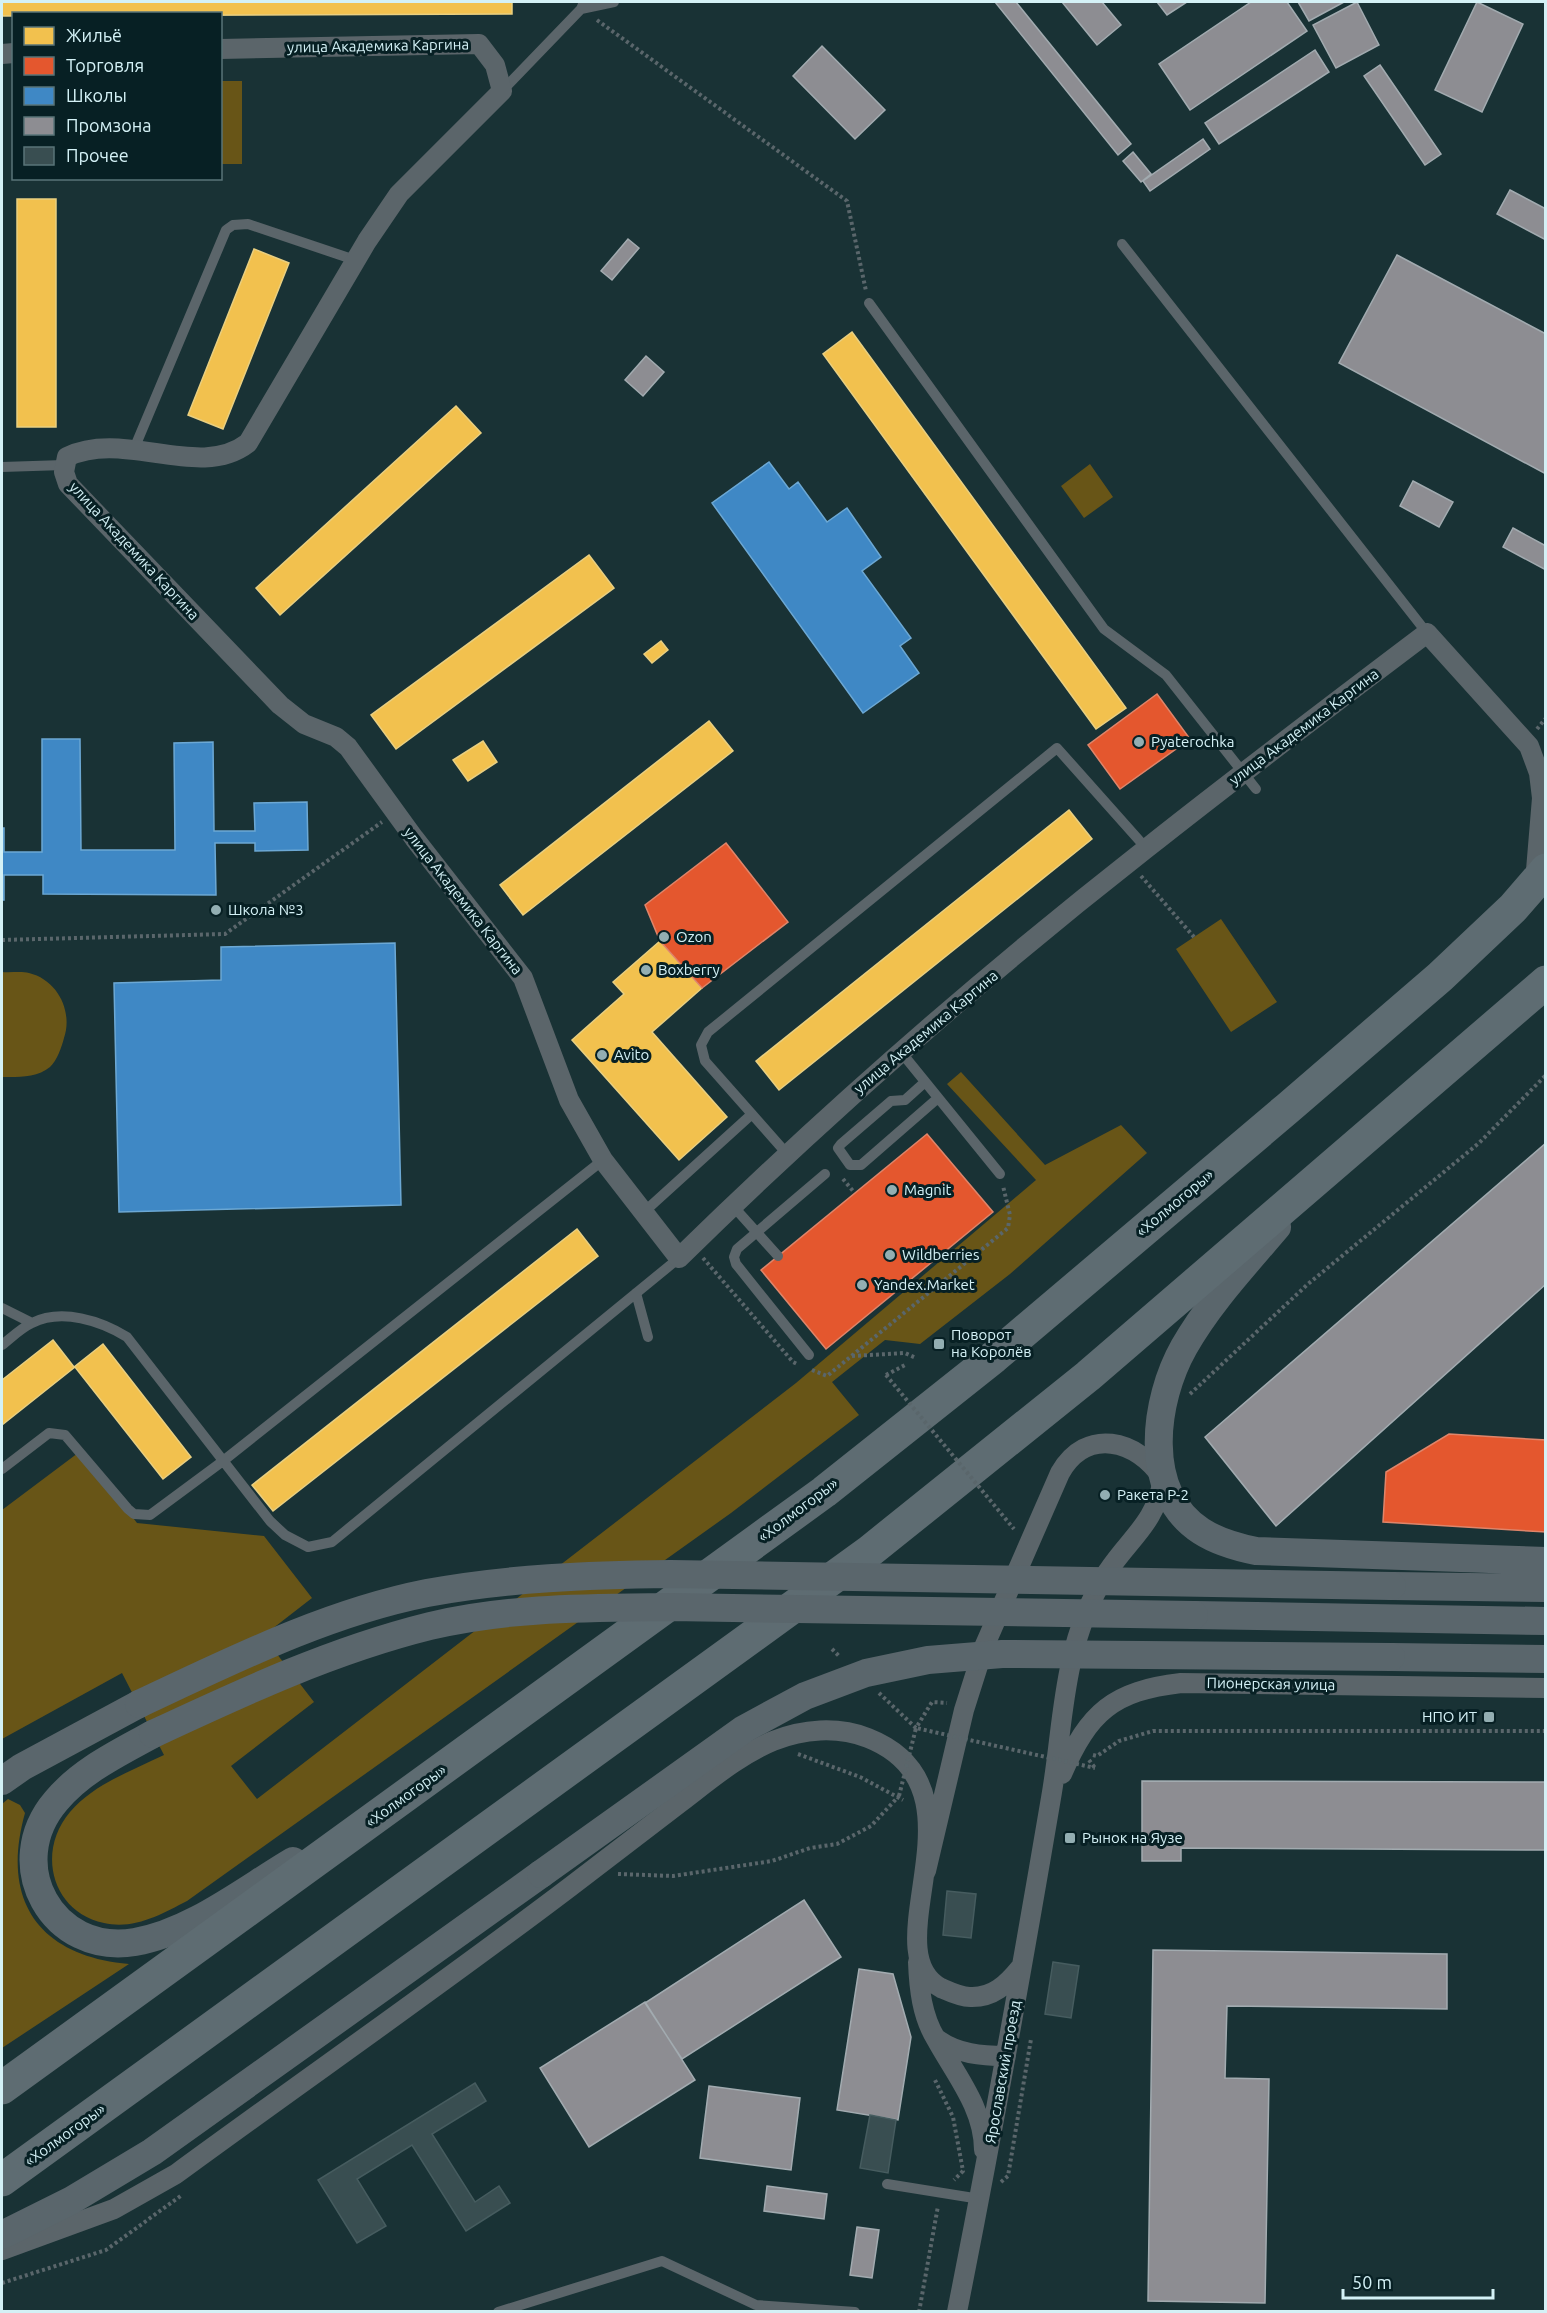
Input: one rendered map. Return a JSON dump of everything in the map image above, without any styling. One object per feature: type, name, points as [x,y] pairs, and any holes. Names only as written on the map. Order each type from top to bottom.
[{"type":"highway","name":"«Холмогоры»","points":[[2,2088],[824,1492],[994,1357],[1431,984],[1513,908],[1540,876]]},
{"type":"highway","name":"«Холмогоры»","points":[[2,2180],[870,1551],[1042,1415],[1334,1161],[1545,982]]},
{"type":"main road","points":[[1334,1161],[1233,1278],[1204,1316],[1183,1349],[1164,1398],[1158,1449],[1163,1479],[1174,1503],[1186,1519],[1199,1530],[1234,1547],[1282,1553],[1545,1561]]},
{"type":"main road","points":[[2,1781],[22,1767],[138,1704],[270,1644],[347,1615],[425,1594],[504,1580],[590,1575],[671,1574],[1545,1588]]},
{"type":"main road","points":[[423,1783],[196,1918],[162,1934],[134,1942],[103,1942],[79,1934],[57,1920],[41,1898],[34,1872],[34,1845],[42,1822],[55,1801],[81,1776],[153,1734],[283,1674],[357,1646],[432,1626],[508,1613],[592,1608],[671,1607],[1545,1621]]},
{"type":"main road","points":[[2,2235],[72,2200],[152,2152],[744,1729],[805,1696],[866,1674],[928,1660],[1002,1654],[1545,1659]]},
{"type":"street","name":"улица Академика Каргина","points":[[222,49],[479,44],[495,64],[502,91],[399,194],[356,260],[248,443],[229,456],[209,459],[134,449],[93,449],[67,458],[64,465],[68,484],[280,705],[304,724],[336,737],[348,747],[395,813],[523,978],[569,1100],[603,1160],[679,1258],[901,1052],[1146,848],[1249,782],[1427,633]]},
{"type":"street","points":[[1427,633],[1537,741],[1542,798],[1540,876]]},
{"type":"street","points":[[926,1871],[964,1710],[984,1647],[1066,1461],[1078,1451],[1091,1446],[1106,1444],[1123,1446],[1139,1452],[1152,1462],[1163,1479],[1160,1498],[1153,1515],[1097,1589],[1078,1635],[1071,1664],[1052,1796]]},
{"type":"street","name":"Пионерская улица","points":[[1052,1796],[1077,1740],[1097,1716],[1119,1698],[1148,1687],[1181,1683],[1545,1688]]},
{"type":"street","points":[[2,2250],[114,2209],[176,2174],[558,1896],[711,1779],[772,1741],[819,1730],[840,1730],[877,1741],[895,1754],[911,1769],[927,1805],[926,1871]]},
{"type":"street","name":"Ярославский проезд","points":[[957,2312],[980,2199],[1052,1796]]},
{"type":"street","name":"Ярославский проезд","points":[[926,1871],[917,1925],[919,1987],[924,2012],[935,2038],[964,2085],[976,2113],[984,2144],[983,2176]]},
{"type":"street","points":[[917,1950],[921,1968],[932,1983],[951,1993],[970,1997],[991,1994],[1007,1984],[1021,1967]]},
{"type":"street","points":[[935,2038],[949,2048],[1006,2056]]},
{"type":"lane","points":[[502,91],[582,5],[614,2]]},
{"type":"lane","points":[[134,449],[226,230],[233,225],[248,224],[356,260]]},
{"type":"lane","points":[[1122,244],[1427,633]]},
{"type":"lane","points":[[869,303],[1104,629],[1166,675],[1249,782]]},
{"type":"lane","points":[[2,467],[64,465]]},
{"type":"lane","points":[[788,1155],[705,1061],[701,1046],[708,1032],[1057,748],[1146,848]]},
{"type":"lane","points":[[901,1052],[1000,1174]]},
{"type":"lane","points":[[926,1082],[905,1100],[891,1101],[841,1144],[838,1148],[840,1153],[850,1165],[861,1165],[938,1098]]},
{"type":"lane","points":[[644,1212],[752,1114]]},
{"type":"lane","points":[[2,1469],[49,1433],[65,1435],[128,1509],[142,1516],[157,1512],[603,1160]]},
{"type":"lane","points":[[809,1355],[736,1264],[734,1257],[737,1250],[825,1174]]},
{"type":"lane","points":[[733,1206],[778,1256]]},
{"type":"lane","points":[[2,1345],[32,1323],[48,1317],[90,1320],[114,1329],[127,1337],[270,1521],[285,1535],[308,1547],[332,1542],[679,1258]]},
{"type":"lane","points":[[636,1293],[648,1337]]},
{"type":"lane","points":[[2,1308],[32,1323]]},
{"type":"lane","points":[[887,2184],[980,2199]]},
{"type":"lane","points":[[498,2312],[662,2261],[756,2305],[855,2312]]},
{"type":"path","points":[[582,5],[847,201],[869,303]]},
{"type":"path","points":[[1537,741],[1545,718]]},
{"type":"path","points":[[2,940],[225,934],[395,813]]},
{"type":"path","points":[[1129,862],[1194,937]]},
{"type":"path","points":[[1184,1400],[1308,1284],[1479,1143],[1545,1075]]},
{"type":"path","points":[[810,1369],[827,1376],[1008,1228],[1010,1215],[1000,1174]]},
{"type":"path","points":[[709,1253],[703,1258],[793,1362],[801,1366]]},
{"type":"path","points":[[852,1356],[905,1353],[916,1358]]},
{"type":"path","points":[[905,1365],[886,1375],[1014,1529]]},
{"type":"path","points":[[615,1874],[674,1876],[772,1861],[810,1848],[837,1844],[871,1826],[899,1796],[916,1728],[1095,1768]]},
{"type":"path","points":[[1090,1754],[1097,1756],[1119,1741],[1153,1731],[1545,1731]]},
{"type":"path","points":[[1077,1774],[1080,1763]]},
{"type":"path","points":[[980,2199],[1008,2176],[1031,2038]]},
{"type":"path","points":[[919,2312],[940,2194]]},
{"type":"shaded area","points":[[222,81],[242,81],[242,164],[222,164]]},
{"type":"shaded area","points":[[1090,464],[1113,497],[1084,518],[1061,486]]},
{"type":"shaded area","points":[[1221,919],[1277,1002],[1231,1032],[1176,949]]},
{"type":"shaded area","points":[[2,972],[26,972],[39,977],[48,982],[61,998],[65,1008],[66,1028],[61,1049],[53,1064],[45,1071],[27,1076],[2,1077]]},
{"type":"shaded area","points":[[961,1072],[1045,1165],[1121,1125],[1147,1153],[1010,1274],[920,1344],[885,1340],[832,1382],[859,1415],[731,1513],[187,1901],[137,1923],[115,1925],[86,1917],[72,1907],[61,1894],[52,1862],[54,1845],[60,1828],[70,1812],[90,1794],[114,1779],[164,1755],[122,1673],[2,1739],[2,1510],[82,1450],[137,1523],[264,1536],[312,1598],[263,1636],[314,1702],[231,1766],[257,1799],[796,1383],[1036,1180],[947,1084]]},
{"type":"shaded area","points":[[8,1799],[20,1805],[25,1813],[19,1845],[18,1873],[23,1898],[34,1919],[50,1936],[72,1950],[98,1959],[129,1964],[2,2048],[2,1804]]},
{"type":"building: Жильё","points":[[2,2],[512,2],[512,14],[222,15],[222,12],[12,12],[12,16],[2,16]]},
{"type":"building: Жильё","points":[[17,199],[56,199],[56,427],[17,427]]},
{"type":"building: Жильё","points":[[254,249],[289,263],[223,429],[188,415]]},
{"type":"building: Жильё","points":[[852,332],[1126,708],[1096,729],[823,354]]},
{"type":"building: Жильё","points":[[456,406],[481,433],[280,615],[256,588]]},
{"type":"building: Жильё","points":[[589,555],[614,588],[396,749],[371,715]]},
{"type":"building: Жильё","points":[[661,641],[668,650],[652,663],[644,654]]},
{"type":"building: Жильё","points":[[709,721],[733,751],[523,915],[500,885]]},
{"type":"building: Жильё","points":[[483,741],[497,762],[468,781],[453,760]]},
{"type":"building: Жильё","points":[[1069,810],[1092,839],[779,1090],[756,1061]]},
{"type":"building: Жильё","points":[[660,941],[702,988],[652,1032],[727,1117],[679,1160],[572,1040],[624,994],[613,982]]},
{"type":"building: Жильё","points":[[577,1229],[598,1256],[273,1511],[252,1485]]},
{"type":"building: Жильё","points":[[53,1340],[74,1367],[103,1344],[191,1457],[163,1479],[75,1367],[2,1425],[2,1380]]},
{"type":"building: Торговля","name":"Pyaterochka","points":[[1157,694],[1190,739],[1120,789],[1088,745]]},
{"type":"building: Торговля","points":[[726,843],[788,922],[702,988],[660,941],[645,905]]},
{"type":"building: Торговля","points":[[927,1134],[993,1212],[826,1349],[761,1270]]},
{"type":"building: Торговля","points":[[1449,1434],[1546,1440],[1546,1532],[1383,1522],[1386,1472]]},
{"type":"building: Школы","points":[[769,462],[789,489],[798,482],[827,522],[847,508],[881,557],[862,571],[911,638],[900,646],[919,673],[863,713],[712,503]]},
{"type":"building: Школы","points":[[42,739],[80,739],[81,850],[175,850],[174,743],[213,742],[214,831],[255,831],[254,803],[307,802],[308,850],[255,851],[255,843],[215,843],[216,895],[43,894],[43,875],[4,875],[4,900],[2,900],[2,828],[4,828],[4,852],[42,852]]},
{"type":"building: Школы","points":[[395,943],[401,1205],[119,1212],[114,983],[221,980],[221,947]]},
{"type":"building: Промзона","points":[[995,2],[1016,2],[1131,144],[1118,155]]},
{"type":"building: Промзона","points":[[1062,2],[1102,2],[1121,25],[1097,45]]},
{"type":"building: Промзона","points":[[1157,2],[1187,2],[1167,15]]},
{"type":"building: Промзона","points":[[1251,2],[1287,2],[1307,31],[1190,110],[1159,64]]},
{"type":"building: Промзона","points":[[1298,2],[1344,2],[1309,21]]},
{"type":"building: Промзона","points":[[1357,2],[1379,45],[1336,68],[1313,25]]},
{"type":"building: Промзона","points":[[1477,2],[1523,24],[1482,112],[1435,90]]},
{"type":"building: Промзона","points":[[822,46],[885,110],[855,139],[793,76]]},
{"type":"building: Промзона","points":[[1315,50],[1329,72],[1219,144],[1205,123]]},
{"type":"building: Промзона","points":[[1380,65],[1441,154],[1425,165],[1364,76]]},
{"type":"building: Промзона","points":[[1203,139],[1210,149],[1150,191],[1143,181]]},
{"type":"building: Промзона","points":[[1133,152],[1151,174],[1141,182],[1123,161]]},
{"type":"building: Промзона","points":[[1510,190],[1546,209],[1546,240],[1497,214]]},
{"type":"building: Промзона","points":[[628,239],[639,248],[612,280],[601,271]]},
{"type":"building: Промзона","points":[[1397,255],[1546,334],[1546,474],[1339,363]]},
{"type":"building: Промзона","points":[[646,356],[664,372],[643,396],[625,380]]},
{"type":"building: Промзона","points":[[1413,481],[1453,502],[1439,527],[1400,506]]},
{"type":"building: Промзона","points":[[1513,528],[1546,546],[1546,570],[1503,547]]},
{"type":"building: Промзона","points":[[1546,1143],[1546,1284],[1276,1526],[1205,1437]]},
{"type":"building: Промзона","points":[[1142,1781],[1546,1782],[1546,1850],[1181,1848],[1181,1861],[1142,1861]]},
{"type":"building: Промзона","points":[[804,1900],[841,1957],[682,2059],[645,2003]]},
{"type":"building: Промзона","points":[[1153,1950],[1447,1954],[1447,2009],[1227,2006],[1225,2078],[1269,2079],[1265,2303],[1148,2301]]},
{"type":"building: Промзона","points":[[859,1969],[893,1974],[911,2037],[898,2120],[837,2110]]},
{"type":"building: Промзона","points":[[645,2002],[695,2080],[589,2147],[540,2068]]},
{"type":"building: Промзона","points":[[709,2086],[800,2098],[791,2170],[700,2158]]},
{"type":"building: Промзона","points":[[767,2186],[827,2194],[824,2219],[764,2211]]},
{"type":"building: Промзона","points":[[857,2227],[879,2230],[872,2278],[850,2275]]},
{"type":"building: Прочее","points":[[947,1891],[976,1894],[971,1938],[943,1935]]},
{"type":"building: Прочее","points":[[1053,1962],[1079,1966],[1071,2018],[1045,2014]]},
{"type":"building: Прочее","points":[[475,2083],[486,2101],[432,2134],[475,2202],[499,2186],[510,2203],[466,2231],[412,2145],[357,2179],[386,2226],[357,2243],[318,2180]]},
{"type":"building: Прочее","points":[[870,2115],[896,2120],[888,2173],[860,2168]]},
{"type":"place","name":"Pyaterochka","points":[[1139,742]]},
{"type":"place","name":"Школа №3","points":[[216,910]]},
{"type":"place","name":"Ozon","points":[[664,937]]},
{"type":"place","name":"Boxberry","points":[[646,970]]},
{"type":"place","name":"Avito","points":[[602,1055]]},
{"type":"place","name":"Magnit","points":[[892,1190]]},
{"type":"place","name":"Wildberries","points":[[890,1255]]},
{"type":"place","name":"Yandex.Market","points":[[862,1285]]},
{"type":"place","name":"Поворот на Королёв","points":[[939,1344]]},
{"type":"place","name":"Ракета Р-2","points":[[1105,1495]]},
{"type":"place","name":"НПО ИТ","points":[[1489,1717]]},
{"type":"place","name":"Рынок на Яузе","points":[[1070,1838]]}]
